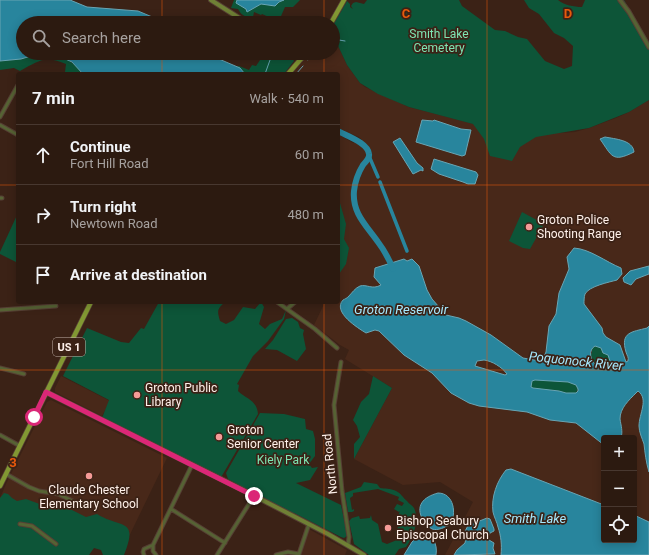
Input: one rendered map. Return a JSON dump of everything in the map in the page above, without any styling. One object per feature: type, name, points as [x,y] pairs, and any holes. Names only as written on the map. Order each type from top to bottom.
[{"type":"main road","points":[[211,0],[237,16]]},
{"type":"main road","points":[[335,16],[344,0]]},
{"type":"main road","points":[[290,72],[300,60]]},
{"type":"main road","name":"US 1","points":[[0,486],[90,304]]},
{"type":"main road","points":[[46,392],[309,524],[348,544],[364,555]]},
{"type":"street","points":[[620,0],[629,12],[649,47]]},
{"type":"street","points":[[0,116],[16,88]]},
{"type":"street","points":[[0,125],[16,134]]},
{"type":"street","points":[[281,304],[338,348]]},
{"type":"street","points":[[288,309],[293,304]]},
{"type":"street","points":[[0,310],[56,306]]},
{"type":"street","name":"North Road","points":[[341,362],[334,406],[342,491],[349,537],[348,544]]},
{"type":"street","points":[[0,368],[24,374]]},
{"type":"street","points":[[0,435],[20,446]]},
{"type":"street","points":[[154,555],[153,546],[192,465]]},
{"type":"street","points":[[6,474],[29,487],[39,491],[58,494],[83,506]]},
{"type":"street","points":[[217,555],[254,496]]},
{"type":"street","points":[[171,509],[225,543]]},
{"type":"street","points":[[20,524],[32,526],[56,544]]},
{"type":"street","points":[[276,555],[288,552],[299,554],[309,524]]},
{"type":"street","points":[[144,555],[144,549],[153,546]]},
{"type":"shaded area","points":[[340,50],[347,65],[360,83],[365,87],[409,107],[474,124],[561,133],[575,132],[616,118],[649,100],[649,555],[445,555],[473,502],[440,482],[403,485],[354,459],[392,388],[345,359],[349,350],[314,325],[324,304],[340,304],[340,135],[353,143],[362,140],[359,137],[340,129],[340,72],[294,72],[304,60],[340,60]]},
{"type":"shaded area","points":[[61,376],[110,401],[102,416],[55,392],[55,388]]},
{"type":"shaded area","name":"Claude Chester Elementary School","points":[[51,400],[167,458],[120,555],[0,504],[0,498],[6,484],[47,402]]},
{"type":"shaded area","points":[[305,527],[347,550],[345,555],[296,555]]},
{"type":"green space","points":[[234,0],[237,0],[236,2],[246,9],[247,12],[261,4],[284,0],[300,0],[293,7],[285,7],[281,16],[266,16],[254,12],[253,16],[246,16],[238,9],[231,8]]},
{"type":"green space","name":"Smith Lake Cemetery","points":[[367,0],[459,0],[462,6],[495,30],[505,31],[527,39],[545,61],[564,69],[572,66],[573,46],[564,38],[554,33],[539,14],[529,8],[524,0],[558,0],[569,5],[582,7],[585,0],[624,0],[649,42],[649,100],[629,112],[589,128],[536,137],[520,147],[512,161],[490,156],[484,139],[473,124],[409,107],[378,94],[360,83],[347,65],[340,50],[340,16],[338,16],[347,1],[353,9],[351,6],[353,3],[356,2],[364,4]]},
{"type":"green space","points":[[42,60],[20,71],[14,68],[0,70],[0,61]]},
{"type":"green space","points":[[52,60],[68,60],[81,72],[65,72],[66,64]]},
{"type":"green space","points":[[260,60],[294,61],[286,72],[244,72],[237,66],[249,70],[252,65],[256,66]]},
{"type":"green space","points":[[340,203],[346,224],[344,239],[349,248],[346,264],[340,273]]},
{"type":"green space","name":"Groton Police Shooting Range","points":[[522,212],[544,224],[530,249],[523,248],[509,241]]},
{"type":"green space","points":[[16,217],[16,262],[0,254]]},
{"type":"green space","points":[[158,304],[223,304],[219,308],[218,312],[220,321],[226,324],[234,320],[243,307],[255,309],[259,304],[262,304],[264,307],[259,324],[265,329],[270,324],[282,319],[286,310],[284,319],[268,341],[253,356],[237,384],[239,385],[238,391],[256,406],[258,414],[220,479],[102,418],[109,400],[63,376],[87,328],[121,342],[129,343],[141,328],[144,329]]},
{"type":"green space","points":[[292,318],[298,322],[300,328],[304,330],[303,334],[306,349],[297,361],[277,350],[265,349],[273,340],[286,319]]},
{"type":"green space","points":[[595,346],[601,348],[603,353],[608,355],[613,367],[599,365],[594,362],[591,355],[592,348]]},
{"type":"green space","points":[[373,376],[392,388],[354,459],[354,444],[360,437],[357,426],[353,420],[361,402],[369,394]]},
{"type":"green space","points":[[532,381],[568,382],[576,385],[578,389],[576,393],[566,393],[533,388],[531,387]]},
{"type":"green space","name":"Kiely Park","points":[[260,413],[284,414],[305,419],[306,429],[313,431],[315,439],[315,456],[309,464],[312,468],[318,467],[310,480],[296,483],[341,505],[347,536],[344,538],[341,537],[294,513],[293,515],[240,489],[241,486],[228,479],[226,473]]},
{"type":"green space","points":[[364,482],[377,484],[380,488],[392,489],[398,492],[414,508],[416,513],[416,523],[411,538],[406,547],[399,549],[395,555],[369,555],[354,544],[349,521],[352,518],[359,516],[360,519],[370,518],[371,515],[372,520],[378,524],[382,542],[387,544],[397,540],[395,532],[403,519],[398,516],[400,511],[399,512],[394,509],[397,504],[402,506],[404,503],[398,500],[399,497],[378,489],[353,493],[353,496],[350,498],[352,510],[354,509],[354,511],[348,512],[345,493],[361,487]]},
{"type":"green space","points":[[4,493],[8,494],[17,501],[26,499],[45,506],[72,510],[86,517],[97,514],[125,526],[128,529],[129,535],[124,555],[103,555],[101,550],[94,548],[89,555],[0,555],[0,498]]},
{"type":"water","points":[[0,0],[70,0],[87,7],[138,11],[150,16],[16,16],[16,59],[0,61]]},
{"type":"water","points":[[237,0],[284,0],[275,6],[261,4],[247,12],[246,9],[236,3]]},
{"type":"water","points":[[68,60],[221,60],[240,68],[243,72],[81,72],[72,62]]},
{"type":"water","points":[[422,120],[434,120],[461,129],[471,130],[465,155],[462,156],[416,142]]},
{"type":"water","points":[[605,137],[618,139],[627,143],[633,148],[634,152],[621,157],[613,156],[600,139]]},
{"type":"water","points":[[400,138],[417,163],[423,168],[423,171],[421,170],[413,174],[393,142]]},
{"type":"water","points":[[434,159],[476,172],[478,175],[475,184],[468,184],[439,174],[431,169]]},
{"type":"water","name":"Groton Reservoir","points":[[574,248],[592,253],[621,268],[622,274],[617,280],[587,291],[585,294],[584,304],[602,328],[606,337],[620,345],[626,362],[628,361],[628,358],[625,345],[626,337],[632,332],[647,328],[649,326],[649,472],[644,444],[639,428],[643,398],[638,391],[628,401],[620,415],[621,435],[601,435],[601,443],[576,423],[550,420],[527,412],[479,406],[469,403],[451,393],[432,373],[404,355],[379,331],[375,330],[366,333],[347,319],[341,310],[343,300],[358,287],[375,287],[381,285],[374,277],[375,268],[404,259],[407,261],[412,259],[419,266],[427,290],[432,299],[446,315],[466,321],[491,335],[523,358],[540,361],[543,359],[546,352],[549,326],[556,314],[559,293],[569,269],[567,257]],"holes":[[[595,346],[601,348],[603,353],[608,355],[612,367],[597,366],[591,358],[591,350]],[[484,360],[500,367],[507,374],[505,375],[475,366],[477,361]],[[532,381],[568,382],[576,385],[578,391],[576,393],[566,393],[533,388],[531,387]]]},
{"type":"water","points":[[649,266],[649,274],[636,279],[631,285],[624,282],[623,278],[630,271]]},
{"type":"water","name":"Smith Lake","points":[[511,469],[601,504],[601,543],[637,543],[637,516],[649,522],[649,555],[501,555],[501,537],[493,512],[493,501],[495,490],[506,470]]},
{"type":"water","points":[[438,493],[448,496],[451,500],[453,505],[453,515],[450,525],[437,530],[429,527],[423,520],[420,506],[428,497]]},
{"type":"water","points":[[487,518],[490,519],[494,529],[488,537],[489,540],[494,543],[493,548],[495,554],[454,555],[465,543],[466,538],[463,535],[470,522],[477,522]]},
{"type":"water","points":[[421,533],[425,533],[431,537],[435,543],[436,555],[404,555],[412,542]]},
{"type":"waterway","points":[[340,40],[345,41]]},
{"type":"waterway","points":[[266,72],[270,60]]},
{"type":"waterway","points":[[298,72],[303,66]]},
{"type":"waterway","name":"Poquonock River","points":[[340,132],[361,143],[368,150],[369,157],[363,165],[355,184],[355,206],[361,218],[382,248],[393,269]]},
{"type":"waterway","points":[[369,156],[378,177]]},
{"type":"waterway","points":[[380,182],[407,251]]},
{"type":"place","name":"Groton Police Shooting Range","points":[[529,227]]},
{"type":"place","name":"Groton Public Library","points":[[137,395]]},
{"type":"place","name":"Groton Senior Center","points":[[219,437]]},
{"type":"place","name":"Claude Chester Elementary School","points":[[89,476]]},
{"type":"place","name":"Bishop Seabury Episcopal Church","points":[[388,528]]},
{"type":"route","points":[[34,417],[46,392],[254,496]]}]
